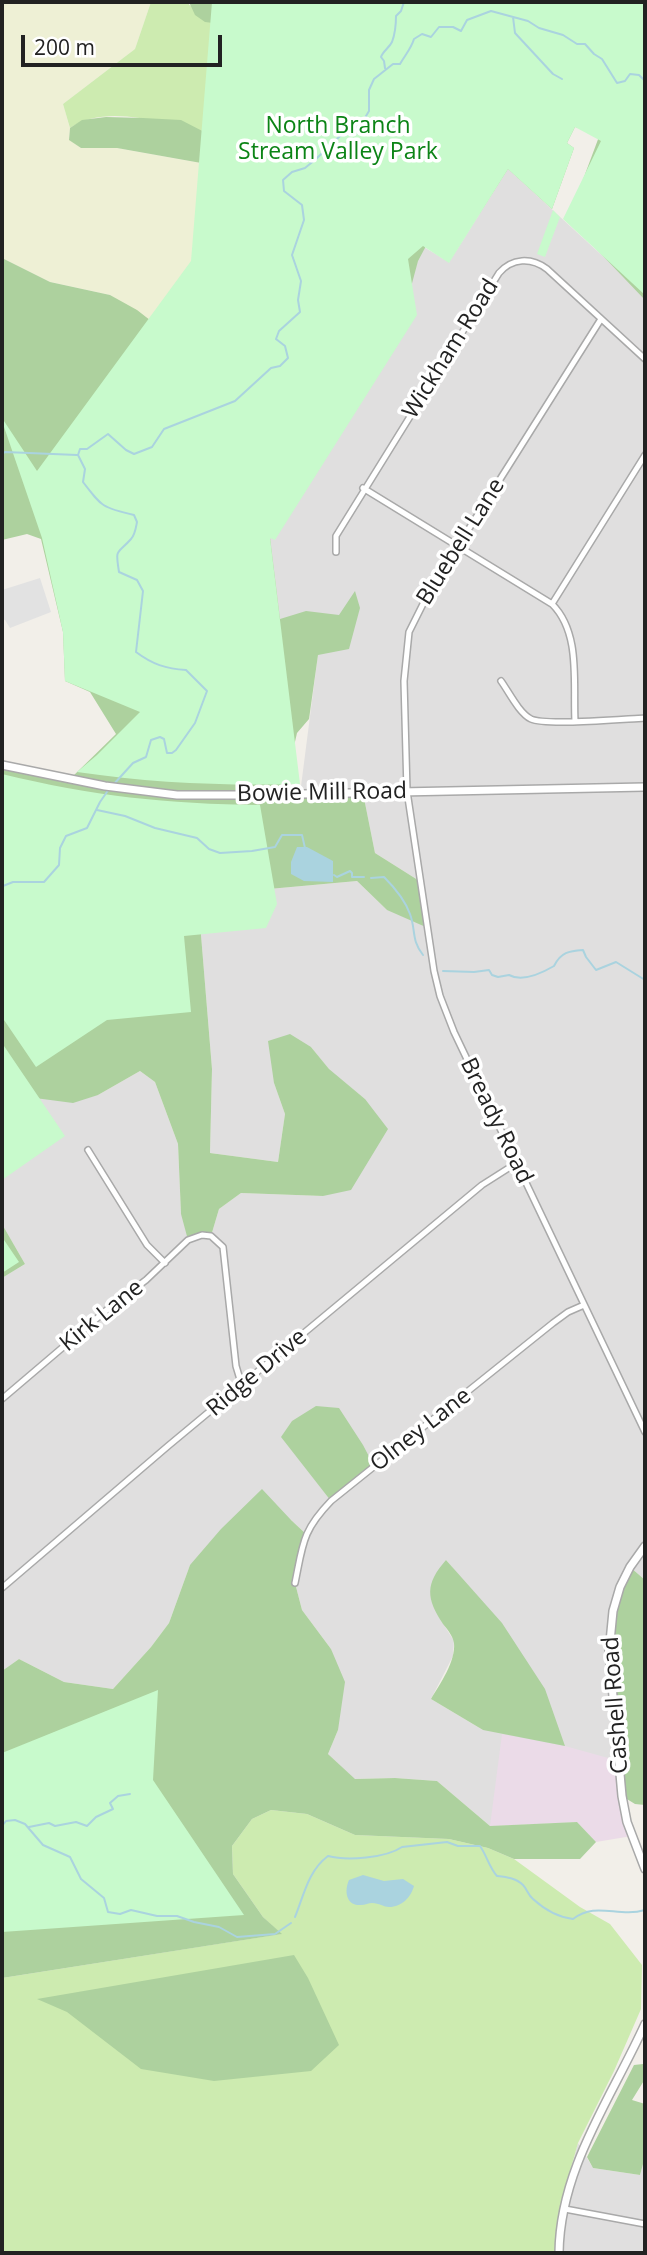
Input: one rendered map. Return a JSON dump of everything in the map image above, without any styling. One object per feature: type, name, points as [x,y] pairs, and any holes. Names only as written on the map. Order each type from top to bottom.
[{"type":"street","name":"Wickham Road","points":[[336,552],[335,536],[363,488],[506,266],[515,261],[526,260],[542,265],[645,359]]},
{"type":"street","name":"Bluebell Lane","points":[[407,791],[404,681],[409,632],[458,546],[601,319]]},
{"type":"street","points":[[551,604],[645,455]]},
{"type":"street","points":[[363,488],[551,604],[565,620],[572,641],[575,721]]},
{"type":"street","points":[[501,681],[522,711],[531,719],[543,722],[645,718]]},
{"type":"street","name":"Bowie Mill Road","points":[[2,765],[105,786],[177,795],[645,787]]},
{"type":"street","name":"Bready Road","points":[[407,791],[440,996],[515,1164],[645,1432]]},
{"type":"street","points":[[88,1150],[147,1245],[165,1263]]},
{"type":"street","name":"Ridge Drive","points":[[2,1588],[482,1185],[515,1164]]},
{"type":"street","name":"Kirk Lane","points":[[2,1399],[165,1263],[188,1240],[202,1235],[211,1236],[223,1247],[236,1366],[242,1385]]},
{"type":"street","name":"Olney Lane","points":[[295,1583],[306,1534],[314,1519],[331,1502],[553,1323],[584,1305]]},
{"type":"street","name":"Cashell Road","points":[[645,1546],[620,1587],[613,1611],[609,1652],[622,1796],[627,1822],[645,1869]]},
{"type":"street","points":[[559,2253],[574,2170],[645,2024]]},
{"type":"street","points":[[565,2208],[645,2224]]},
{"type":"shaded area","points":[[508,169],[645,295],[645,1580],[630,1567],[622,1796],[596,1842],[577,1822],[490,1826],[437,1781],[354,1779],[328,1754],[338,1730],[331,1649],[302,1610],[295,1583],[306,1534],[291,1520],[190,1565],[169,1623],[113,1689],[64,1682],[19,1659],[2,1671],[2,1278],[25,1264],[2,1224],[2,1129],[35,1097],[98,1095],[140,1071],[155,1082],[178,1144],[181,1214],[211,1236],[219,1209],[241,1193],[323,1196],[365,1099],[331,1072],[311,1047],[274,1083],[285,1114],[278,1162],[210,1153],[212,1069],[201,935],[206,907],[225,893],[357,881],[387,910],[421,882],[375,853],[363,793],[300,794],[318,654],[280,620],[270,537],[275,539],[408,259],[422,246],[449,262]],"holes":[[[446,1560],[453,1568],[483,1730],[431,1699],[453,1656],[454,1641],[439,1617]]]},
{"type":"shaded area","points":[[40,578],[51,612],[10,628],[2,619],[2,590]]},
{"type":"shaded area","points":[[502,1734],[565,1746],[619,1761],[632,1836],[596,1842],[577,1822],[490,1826]]},
{"type":"shaded area","points":[[578,2143],[593,2168],[640,2175],[645,2157],[645,2253],[555,2253],[562,2200]]},
{"type":"green space","points":[[2,2],[151,2],[135,49],[63,104],[70,128],[69,139],[81,148],[117,148],[218,166],[227,180],[164,331],[110,295],[50,282],[2,258]]},
{"type":"green space","points":[[151,2],[189,2],[189,5],[276,31],[212,136],[159,122],[121,116],[85,120],[70,128],[63,104],[135,49]]},
{"type":"green space","name":"North Branch Stream Valley Park","points":[[189,2],[645,2],[645,300],[583,235],[581,185],[600,134],[575,127],[567,143],[574,148],[552,209],[508,169],[480,213],[451,245],[426,246],[418,261],[407,302],[270,537],[280,619],[306,611],[339,615],[355,591],[360,608],[349,649],[318,655],[309,719],[297,733],[283,794],[363,793],[375,853],[421,882],[428,928],[387,910],[357,881],[225,893],[206,907],[201,935],[212,1069],[210,1153],[278,1162],[285,1114],[274,1083],[268,1041],[290,1034],[311,1047],[329,1069],[365,1099],[388,1129],[351,1190],[323,1196],[241,1193],[219,1209],[211,1236],[202,1235],[188,1240],[181,1214],[178,1144],[155,1082],[140,1071],[98,1095],[73,1103],[35,1098],[2,1129],[2,765],[69,780],[116,734],[90,692],[65,681],[63,632],[41,539],[27,534],[2,540],[2,258],[50,282],[110,295],[137,310],[164,331],[181,331],[218,166],[117,148],[81,148],[69,140],[70,128],[82,120],[106,117],[181,120],[212,136],[276,31],[205,22],[195,15]]},
{"type":"green space","name":"North Branch Stream Valley Park","points":[[212,2],[645,2],[645,295],[563,219],[601,141],[575,127],[567,143],[574,148],[552,209],[508,169],[449,263],[423,246],[408,259],[417,315],[275,540],[270,538],[300,784],[188,783],[77,772],[140,712],[65,681],[63,632],[42,538],[2,421],[2,418],[37,471],[191,261]]},
{"type":"green space","points":[[553,210],[560,217],[545,257],[537,254]]},
{"type":"green space","points":[[2,774],[67,788],[130,797],[193,803],[260,805],[277,904],[266,928],[184,936],[191,1012],[107,1020],[36,1067],[2,1017]]},
{"type":"green space","points":[[2,1043],[65,1136],[2,1180]]},
{"type":"green space","points":[[2,1224],[25,1264],[2,1278]]},
{"type":"green space","points":[[2,1237],[19,1262],[2,1273]]},
{"type":"green space","points":[[316,1406],[339,1408],[374,1466],[331,1501],[281,1437],[292,1421]]},
{"type":"green space","points":[[262,1489],[306,1534],[295,1583],[302,1610],[331,1649],[345,1682],[338,1730],[328,1754],[355,1779],[437,1781],[490,1826],[577,1822],[596,1842],[580,1859],[514,1859],[488,1848],[449,1839],[355,1835],[307,1814],[271,1810],[252,1819],[232,1846],[233,1874],[263,1917],[282,1934],[2,1978],[2,1671],[19,1659],[64,1682],[113,1689],[169,1623],[190,1565],[221,1529]]},
{"type":"green space","points":[[446,1560],[502,1623],[545,1689],[565,1746],[483,1730],[431,1699],[447,1672],[454,1650],[452,1638],[433,1606],[430,1591],[434,1576]]},
{"type":"green space","points":[[630,1567],[645,1580],[645,1805],[635,1804],[622,1796],[610,1628]]},
{"type":"green space","points":[[158,1690],[153,1780],[244,1915],[2,1932],[2,1753]]},
{"type":"green space","points":[[271,1810],[307,1814],[355,1835],[449,1839],[488,1848],[514,1859],[580,1907],[610,1924],[642,1965],[641,2009],[578,2143],[562,2200],[555,2253],[2,2253],[2,1978],[281,1934],[263,1917],[233,1874],[232,1846],[252,1819]]},
{"type":"green space","points":[[294,1955],[308,1978],[339,2045],[311,2071],[214,2081],[141,2069],[67,2012],[37,1999]]},
{"type":"green space","points":[[643,2064],[645,2079],[632,2100],[645,2104],[645,2157],[640,2175],[593,2168],[587,2157],[634,2065]]},
{"type":"water","points":[[297,847],[307,847],[333,861],[333,882],[304,881],[291,874],[291,862]]},
{"type":"water","points":[[363,1875],[384,1881],[403,1879],[414,1886],[411,1894],[398,1905],[356,1905],[349,1900],[347,1884],[349,1880]]},
{"type":"waterway","points":[[385,68],[381,57],[392,42],[396,16],[404,2]]},
{"type":"waterway","points":[[113,785],[133,763],[146,757],[151,740],[160,737],[164,739],[167,753],[176,750],[195,723],[207,691],[186,670],[159,665],[136,652],[143,591],[137,580],[119,572],[117,559],[118,552],[131,539],[137,522],[134,515],[109,508],[95,497],[83,482],[85,469],[78,455],[80,449],[87,449],[108,434],[134,454],[152,447],[164,429],[235,401],[271,368],[280,366],[288,358],[285,346],[276,339],[279,331],[300,312],[298,300],[301,281],[292,255],[304,220],[302,205],[284,191],[283,180],[292,172],[305,168],[340,136],[360,126],[369,111],[369,90],[374,79],[393,64],[400,64],[414,39],[422,34],[431,37],[439,27],[453,27],[461,31],[467,20],[491,11],[528,21],[539,28],[563,35],[577,44],[585,44],[602,59],[617,83],[625,81],[630,74],[639,75],[645,81]]},
{"type":"waterway","points":[[513,17],[515,33],[553,74],[562,79]]},
{"type":"waterway","points":[[2,454],[77,455]]},
{"type":"waterway","points":[[2,889],[13,882],[44,882],[59,865],[60,848],[66,836],[87,828],[109,789]]},
{"type":"waterway","points":[[97,810],[197,838],[209,849],[220,853],[275,847],[282,835],[302,835],[305,848]]},
{"type":"waterway","points":[[334,875],[337,877],[350,871],[352,877],[364,877]]},
{"type":"waterway","points":[[371,878],[384,877],[402,899],[410,914],[417,945],[423,955]]},
{"type":"waterway","points":[[443,971],[489,970],[492,975],[498,977],[509,975],[520,978],[538,974],[554,966],[566,953],[583,950],[596,970],[616,962],[645,980]]},
{"type":"waterway","points":[[29,1827],[76,1822],[87,1826],[96,1817],[113,1809],[110,1803],[118,1796],[130,1794]]},
{"type":"waterway","points":[[2,1826],[6,1821],[15,1820],[25,1824],[43,1845],[70,1857],[81,1879],[104,1898],[108,1912],[120,1914],[131,1910],[157,1916],[177,1916],[219,1927],[237,1937],[275,1934],[291,1923]]},
{"type":"waterway","points":[[295,1917],[311,1876],[328,1856],[366,1857],[386,1854],[402,1847],[447,1842],[458,1846],[480,1846],[497,1876],[511,1878],[520,1883],[538,1903],[562,1917],[573,1919],[599,1910],[645,1910]]}]
